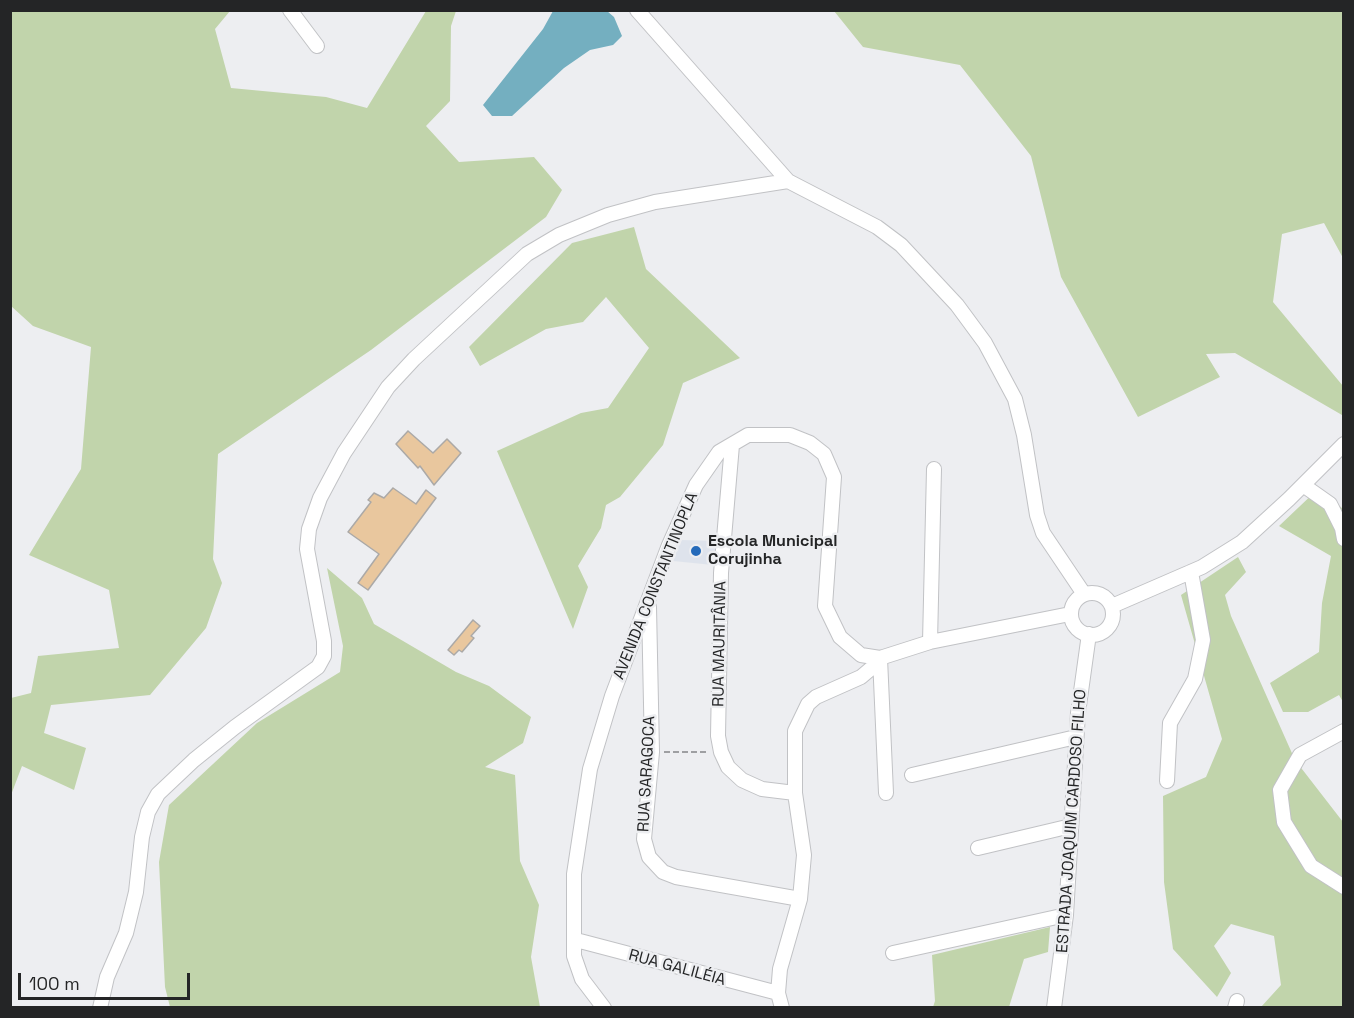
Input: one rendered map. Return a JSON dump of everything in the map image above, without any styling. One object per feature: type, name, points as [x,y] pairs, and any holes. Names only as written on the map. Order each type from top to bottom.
[{"type":"street","points":[[290,10],[317,46]]},
{"type":"street","points":[[637,10],[788,181],[854,213],[901,245],[957,305],[985,343],[1015,399],[1024,435],[1037,515],[1044,533],[1084,594]]},
{"type":"street","points":[[100,1008],[106,977],[126,933],[136,892],[142,837],[148,812],[158,794],[194,760],[235,727],[318,667],[324,656],[324,641],[307,549],[309,529],[320,498],[344,453],[388,387],[414,359],[527,254],[559,235],[608,215],[655,202],[788,181]]},
{"type":"street","name":"AVENIDA CONSTANTINOPLA","points":[[604,1008],[587,988],[577,968],[574,874],[590,769],[612,696],[669,545],[696,485],[719,452],[748,435],[790,435],[810,443],[824,454],[834,477],[825,606],[840,637],[853,650],[861,655],[881,659]]},
{"type":"street","name":"RUA MAURITÂNIA","points":[[721,752],[718,736],[721,573],[732,445]]},
{"type":"street","points":[[1112,606],[1191,572],[1242,542],[1343,446]]},
{"type":"street","points":[[930,642],[934,469]]},
{"type":"street","points":[[1304,485],[1330,504],[1342,528],[1344,539]]},
{"type":"street","points":[[1167,781],[1170,723],[1195,679],[1203,640],[1191,572]]},
{"type":"street","points":[[1084,594],[1099,594],[1112,606],[1112,619],[1107,628],[1098,634],[1078,630],[1070,614],[1073,603],[1084,594]]},
{"type":"street","name":"RUA SARAGOCA","points":[[648,601],[652,752],[644,839],[648,857],[655,866],[676,877],[800,899]]},
{"type":"street","points":[[782,1008],[778,993],[780,969],[800,899],[803,841],[795,793],[795,731],[808,704],[826,691],[861,677],[881,659],[930,642],[1070,614]]},
{"type":"street","name":"ESTRADA JOAQUIM CARDOSO FILHO","points":[[1054,1008],[1066,915],[1076,737],[1089,634]]},
{"type":"street","points":[[881,659],[886,793]]},
{"type":"street","points":[[1344,731],[1300,755],[1280,790],[1284,822],[1311,866],[1344,887]]},
{"type":"street","points":[[912,775],[1076,737]]},
{"type":"street","points":[[721,752],[728,766],[742,780],[762,789],[795,793]]},
{"type":"street","points":[[978,848],[1071,826]]},
{"type":"street","points":[[893,953],[1066,915]]},
{"type":"street","name":"RUA GALILÉIA","points":[[576,940],[778,993]]},
{"type":"path","points":[[652,752],[721,752]]},
{"type":"shaded area","name":"Escola Municipal Corujinha","points":[[681,540],[716,541],[713,565],[673,561]]},
{"type":"green space","points":[[11,10],[230,11],[215,29],[231,88],[326,97],[367,108],[426,11],[456,11],[451,26],[450,101],[426,126],[459,162],[534,157],[562,190],[546,217],[371,350],[218,454],[213,559],[222,583],[206,628],[150,695],[51,705],[44,733],[86,748],[74,790],[22,766],[11,795],[11,698],[31,693],[38,656],[119,648],[109,590],[29,555],[81,469],[91,347],[33,326],[11,306]]},
{"type":"green space","points":[[834,11],[1343,11],[1343,258],[1324,223],[1282,234],[1273,302],[1343,386],[1342,415],[1235,353],[1206,354],[1220,377],[1138,417],[1061,277],[1031,156],[960,65],[863,47]]},
{"type":"green space","points":[[634,227],[646,269],[740,358],[683,383],[663,445],[620,497],[606,505],[601,528],[578,566],[588,587],[573,629],[497,451],[581,413],[608,408],[649,348],[606,297],[583,322],[546,329],[480,366],[469,347],[572,243]]},
{"type":"green space","points":[[1319,488],[1343,509],[1343,702],[1339,695],[1308,712],[1283,712],[1270,683],[1319,652],[1322,603],[1331,556],[1279,526]]},
{"type":"green space","points":[[1238,557],[1246,572],[1225,595],[1231,616],[1295,760],[1343,822],[1343,1007],[1261,1007],[1281,985],[1274,936],[1231,924],[1214,946],[1231,973],[1217,997],[1173,949],[1164,882],[1163,796],[1206,777],[1222,739],[1181,595]]},
{"type":"green space","points":[[327,568],[362,598],[374,624],[456,672],[489,686],[531,717],[523,743],[485,767],[515,775],[520,861],[539,905],[531,957],[540,1007],[170,1007],[165,987],[159,862],[169,805],[257,723],[340,672],[343,646]]},
{"type":"green space","points":[[1050,927],[1048,952],[1024,959],[1009,1007],[933,1007],[935,1001],[932,955]]},
{"type":"water","points":[[553,11],[607,11],[614,17],[622,36],[613,45],[590,50],[564,68],[512,116],[492,116],[483,105],[543,29]]},
{"type":"building","points":[[408,431],[433,453],[447,439],[461,453],[434,485],[420,466],[418,468],[396,444]]},
{"type":"building","points":[[393,488],[416,504],[426,490],[436,498],[368,590],[358,583],[379,554],[348,532],[371,502],[368,500],[374,493],[384,498]]},
{"type":"building","points":[[473,620],[480,626],[471,636],[474,638],[462,652],[459,650],[454,655],[448,650]]},
{"type":"place","name":"Escola Municipal Corujinha","points":[[696,551]]}]
